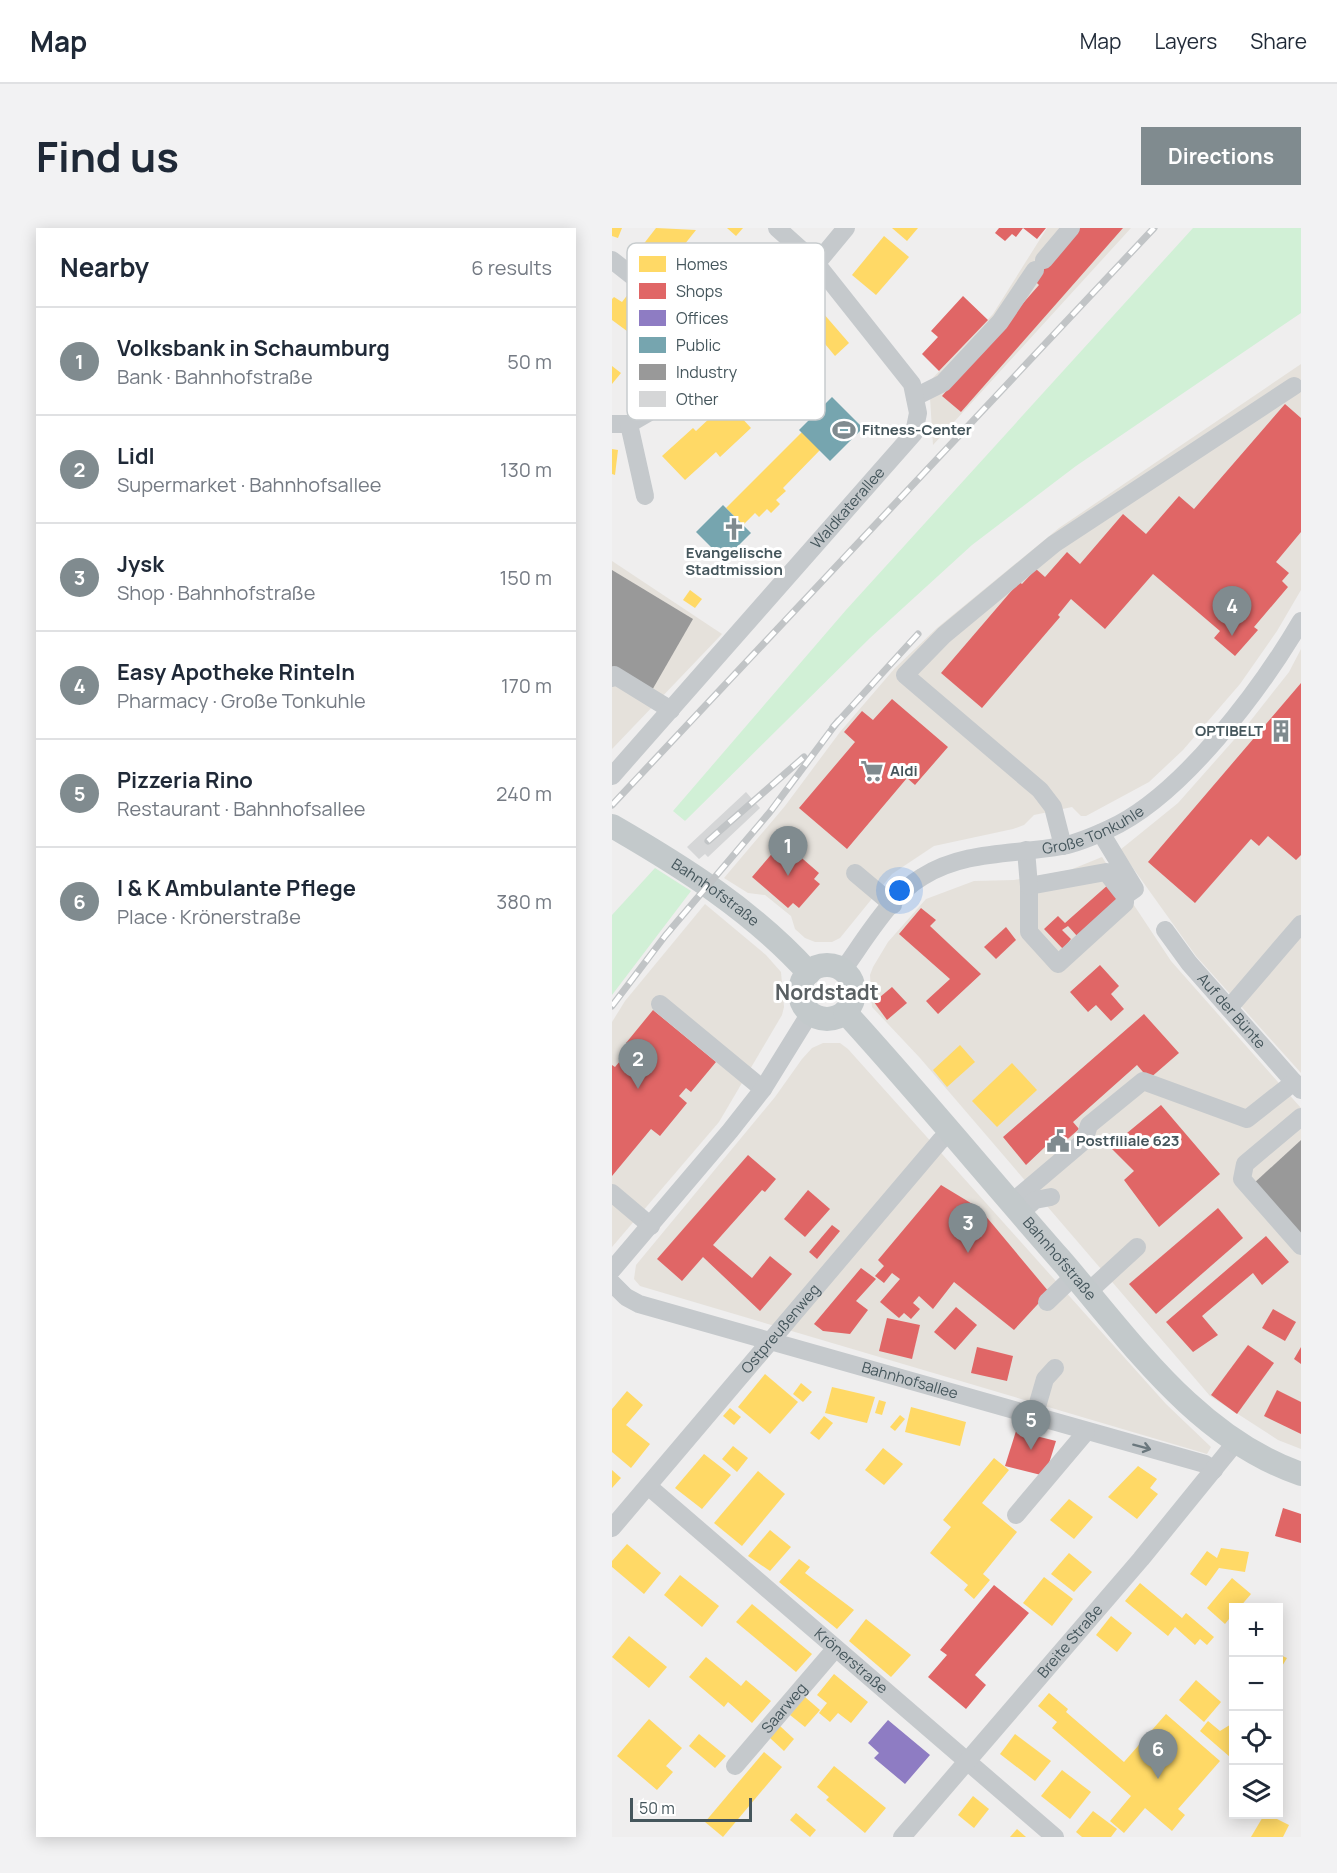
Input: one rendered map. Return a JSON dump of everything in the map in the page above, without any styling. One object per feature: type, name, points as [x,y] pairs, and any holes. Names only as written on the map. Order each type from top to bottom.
[{"type":"main road","name":"Bahnhofstraße","points":[[612,826],[741,909],[809,972]]},
{"type":"main road","points":[[825,965],[843,970],[849,976],[854,990],[854,999],[845,1012],[839,1016],[824,1019],[810,1013],[804,1006],[801,988],[809,972],[825,965]]},
{"type":"main road","name":"Bahnhofstraße","points":[[845,1012],[1167,1385],[1236,1442],[1267,1461],[1301,1474]]},
{"type":"street","name":"Waldkaterallee","points":[[777,228],[794,243]]},
{"type":"street","points":[[825,252],[846,228]]},
{"type":"street","points":[[915,397],[943,383],[1000,322],[1039,265],[1071,228]]},
{"type":"street","points":[[612,260],[627,272]]},
{"type":"street","name":"Waldkaterallee","points":[[612,776],[914,433],[918,413],[912,384],[825,274]]},
{"type":"street","points":[[1063,846],[1053,807],[1040,790],[905,675],[944,635],[1054,544],[1294,386]]},
{"type":"street","points":[[620,424],[645,496]]},
{"type":"street","name":"Große Tonkuhle","points":[[843,970],[892,905],[920,877],[945,864],[974,856],[1063,846],[1101,833],[1152,801],[1194,763],[1281,654],[1301,621]]},
{"type":"street","points":[[612,678],[614,675],[671,710]]},
{"type":"street","points":[[1101,833],[1130,893]]},
{"type":"street","points":[[1026,850],[1029,932],[1058,964],[1125,903],[1130,893]]},
{"type":"street","points":[[1029,886],[1107,872],[1130,893]]},
{"type":"street","points":[[855,873],[892,905]]},
{"type":"street","points":[[1230,1008],[1301,924]]},
{"type":"street","name":"Auf der Bünte","points":[[1165,930],[1189,963],[1297,1086]]},
{"type":"street","points":[[660,1004],[762,1089]]},
{"type":"street","points":[[612,1270],[651,1226],[762,1089],[810,1013]]},
{"type":"street","points":[[1015,1208],[1084,1141],[1089,1125],[1143,1081],[1246,1119],[1297,1086]]},
{"type":"street","points":[[1301,1117],[1245,1164],[1242,1179],[1301,1246]]},
{"type":"street","name":"Ostpreußenweg","points":[[612,1528],[950,1132]]},
{"type":"street","points":[[612,1193],[651,1226]]},
{"type":"street","points":[[1015,1208],[1035,1200],[1051,1197]]},
{"type":"street","points":[[1047,1302],[1081,1284],[1137,1247]]},
{"type":"street","name":"Bahnhofsallee","points":[[612,1283],[626,1297],[639,1304],[1205,1464],[1214,1470]]},
{"type":"street","points":[[1034,1417],[1045,1379],[1055,1368]]},
{"type":"street","points":[[1016,1515],[1086,1432]]},
{"type":"street","name":"Breite Straße","points":[[902,1837],[1236,1442]]},
{"type":"street","name":"Krönerstraße","points":[[648,1486],[1055,1837]]},
{"type":"street","name":"Saarweg","points":[[735,1766],[835,1649]]},
{"type":"shaded area","points":[[1047,228],[1131,228],[933,445],[929,382],[993,314]]},
{"type":"shaded area","points":[[1301,364],[1301,590],[1277,631],[1240,684],[1183,750],[1149,782],[1086,816],[1081,816],[1072,807],[1034,815],[1024,825],[1013,829],[934,846],[892,874],[840,938],[832,942],[815,942],[805,938],[795,929],[791,916],[765,895],[748,893],[724,878],[785,806],[840,732],[895,668],[937,628],[1059,528]]},
{"type":"shaded area","points":[[612,561],[722,634],[612,749]]},
{"type":"shaded area","points":[[1301,649],[1301,1073],[1196,956],[1120,850],[1178,803],[1248,724],[1289,672]]},
{"type":"shaded area","points":[[1102,857],[1171,961],[1301,1108],[1301,1449],[1278,1440],[1210,1396],[920,1058],[872,1007],[870,975],[873,967],[888,942],[926,899],[974,881],[1014,880],[1070,870]]},
{"type":"shaded area","points":[[705,904],[766,955],[781,972],[784,1007],[782,1015],[719,1122],[612,1247],[612,1022],[625,1001]]},
{"type":"shaded area","points":[[823,1043],[840,1043],[848,1049],[1166,1404],[1211,1447],[1207,1454],[640,1286],[634,1279],[636,1265],[775,1097],[802,1059],[812,1048]]},
{"type":"green space","points":[[1193,228],[1301,228],[1301,313],[1076,466],[972,545],[870,638],[685,821],[673,811],[846,610]]},
{"type":"green space","points":[[655,868],[691,891],[612,995],[612,915]]},
{"type":"building: Homes","points":[[612,228],[622,228],[618,238],[612,236]]},
{"type":"building: Homes","points":[[656,228],[696,230],[686,243],[644,243]]},
{"type":"building: Homes","points":[[727,228],[743,228],[736,236]]},
{"type":"building: Homes","points":[[892,228],[918,228],[907,241]]},
{"type":"building: Homes","points":[[884,236],[909,257],[876,295],[852,275]]},
{"type":"building: Homes","points":[[627,296],[627,331],[612,320],[612,299],[614,297],[622,302]]},
{"type":"building: Homes","points":[[825,315],[849,343],[835,356],[825,344]]},
{"type":"building: Homes","points":[[612,366],[621,373],[612,384]]},
{"type":"building: Homes","points":[[708,420],[744,420],[751,428],[720,457],[716,452],[685,480],[662,456],[693,428],[696,431]]},
{"type":"building: Homes","points":[[802,432],[820,450],[783,488],[786,491],[776,500],[780,504],[771,513],[767,509],[759,517],[755,513],[743,525],[726,508]]},
{"type":"building: Homes","points":[[612,449],[618,450],[615,475],[612,474]]},
{"type":"building: Homes","points":[[690,590],[702,599],[695,608],[683,600]]},
{"type":"building: Homes","points":[[960,1045],[975,1062],[947,1087],[933,1070]]},
{"type":"building: Homes","points":[[1012,1063],[1037,1090],[997,1127],[972,1101]]},
{"type":"building: Homes","points":[[765,1374],[798,1402],[770,1434],[738,1407]]},
{"type":"building: Homes","points":[[801,1383],[812,1392],[803,1402],[793,1394]]},
{"type":"building: Homes","points":[[832,1387],[875,1397],[867,1423],[825,1413]]},
{"type":"building: Homes","points":[[627,1391],[643,1405],[626,1425],[650,1444],[631,1468],[612,1452],[612,1409]]},
{"type":"building: Homes","points":[[879,1400],[886,1402],[882,1415],[875,1413]]},
{"type":"building: Homes","points":[[911,1407],[966,1422],[960,1446],[905,1432]]},
{"type":"building: Homes","points":[[730,1408],[741,1417],[734,1425],[723,1416]]},
{"type":"building: Homes","points":[[900,1415],[905,1419],[895,1431],[890,1427]]},
{"type":"building: Homes","points":[[824,1416],[833,1423],[819,1440],[810,1433]]},
{"type":"building: Homes","points":[[733,1446],[748,1458],[737,1472],[722,1459]]},
{"type":"building: Homes","points":[[883,1448],[903,1464],[884,1485],[865,1470]]},
{"type":"building: Homes","points":[[704,1454],[731,1475],[702,1509],[675,1488]]},
{"type":"building: Homes","points":[[994,1458],[1009,1470],[982,1503],[1017,1532],[983,1574],[990,1580],[974,1599],[964,1590],[968,1585],[930,1553],[951,1527],[943,1520]]},
{"type":"building: Homes","points":[[1138,1466],[1157,1479],[1150,1488],[1158,1494],[1137,1519],[1108,1497]]},
{"type":"building: Homes","points":[[612,1470],[621,1478],[612,1488]]},
{"type":"building: Homes","points":[[758,1471],[785,1494],[742,1546],[714,1523]]},
{"type":"building: Homes","points":[[1069,1499],[1093,1517],[1074,1539],[1050,1520]]},
{"type":"building: Homes","points":[[770,1530],[791,1547],[770,1571],[748,1556]]},
{"type":"building: Homes","points":[[627,1544],[661,1573],[644,1594],[612,1567],[612,1561]]},
{"type":"building: Homes","points":[[1221,1548],[1249,1552],[1245,1572],[1219,1568],[1206,1586],[1190,1574],[1207,1551],[1217,1558]]},
{"type":"building: Homes","points":[[1069,1553],[1092,1572],[1074,1592],[1051,1574]]},
{"type":"building: Homes","points":[[799,1559],[810,1567],[805,1573],[854,1610],[837,1629],[779,1582]]},
{"type":"building: Homes","points":[[680,1575],[719,1606],[702,1627],[664,1595]]},
{"type":"building: Homes","points":[[1044,1577],[1073,1599],[1052,1626],[1023,1603]]},
{"type":"building: Homes","points":[[1232,1578],[1251,1594],[1243,1603],[1229,1603],[1229,1619],[1225,1624],[1207,1608]]},
{"type":"building: Homes","points":[[1140,1583],[1182,1618],[1186,1613],[1214,1637],[1207,1645],[1200,1639],[1195,1645],[1175,1627],[1168,1636],[1125,1601]]},
{"type":"building: Homes","points":[[752,1604],[812,1654],[796,1672],[736,1622]]},
{"type":"building: Homes","points":[[1111,1616],[1132,1633],[1117,1652],[1096,1635]]},
{"type":"building: Homes","points":[[866,1619],[911,1655],[891,1677],[849,1641]]},
{"type":"building: Homes","points":[[629,1636],[667,1667],[649,1688],[612,1657]]},
{"type":"building: Homes","points":[[706,1657],[741,1686],[746,1680],[771,1701],[752,1723],[728,1702],[724,1707],[689,1677]]},
{"type":"building: Homes","points":[[834,1674],[868,1702],[851,1723],[838,1713],[830,1722],[819,1713],[827,1703],[817,1695]]},
{"type":"building: Homes","points":[[1196,1680],[1221,1702],[1204,1722],[1179,1700]]},
{"type":"building: Homes","points":[[1049,1693],[1068,1709],[1066,1712],[1124,1762],[1166,1714],[1220,1761],[1178,1809],[1185,1815],[1172,1831],[1145,1808],[1124,1833],[1110,1821],[1131,1796],[1052,1728],[1057,1722],[1038,1706]]},
{"type":"building: Homes","points":[[805,1697],[820,1710],[805,1727],[790,1715]]},
{"type":"building: Homes","points":[[649,1719],[682,1748],[666,1766],[673,1772],[657,1790],[617,1756]]},
{"type":"building: Homes","points":[[1208,1721],[1220,1731],[1229,1725],[1229,1756],[1200,1731]]},
{"type":"building: Homes","points":[[780,1726],[794,1739],[784,1751],[770,1738]]},
{"type":"building: Homes","points":[[699,1734],[726,1756],[715,1768],[689,1746]]},
{"type":"building: Homes","points":[[1015,1734],[1051,1761],[1035,1781],[1000,1754]]},
{"type":"building: Homes","points":[[764,1752],[782,1767],[723,1837],[705,1822]]},
{"type":"building: Homes","points":[[834,1766],[886,1808],[865,1833],[826,1800],[829,1797],[817,1787]]},
{"type":"building: Homes","points":[[1062,1770],[1091,1792],[1070,1819],[1041,1796]]},
{"type":"building: Homes","points":[[973,1796],[989,1809],[974,1828],[958,1815]]},
{"type":"building: Homes","points":[[1093,1811],[1117,1829],[1111,1837],[1082,1837],[1076,1832]]},
{"type":"building: Homes","points":[[796,1813],[816,1830],[810,1837],[790,1820]]},
{"type":"building: Homes","points":[[1262,1819],[1277,1819],[1289,1825],[1283,1837],[1251,1837]]},
{"type":"building: Homes","points":[[1017,1829],[1026,1837],[1010,1837]]},
{"type":"building: Shops","points":[[999,228],[1023,228],[1016,237],[1012,234],[1005,241],[995,233]]},
{"type":"building: Shops","points":[[1023,228],[1046,228],[1037,239]]},
{"type":"building: Shops","points":[[1078,228],[1123,228],[961,412],[942,396],[1039,285],[1033,279]]},
{"type":"building: Shops","points":[[963,296],[988,320],[939,371],[922,354],[938,337],[931,331]]},
{"type":"building: Shops","points":[[1285,404],[1301,418],[1301,532],[1276,562],[1289,573],[1282,581],[1288,587],[1254,627],[1258,630],[1235,656],[1214,638],[1220,631],[1153,574],[1105,629],[1071,599],[1058,615],[1060,617],[982,708],[941,673],[1019,582],[1022,584],[1036,569],[1045,577],[1067,552],[1080,564],[1123,514],[1146,534],[1179,496],[1194,509]]},
{"type":"building: Shops","points":[[1301,683],[1301,855],[1296,860],[1268,836],[1259,846],[1251,839],[1195,903],[1148,862]]},
{"type":"building: Shops","points":[[892,699],[948,747],[915,785],[907,778],[847,849],[799,808],[855,742],[844,732],[862,711],[873,720]]},
{"type":"building: Shops","points":[[782,842],[787,846],[791,842],[799,849],[796,853],[819,873],[814,879],[820,884],[799,908],[793,903],[788,908],[752,877]]},
{"type":"building: Shops","points":[[1109,884],[1122,901],[1078,937],[1068,926],[1062,930],[1071,939],[1063,949],[1044,929],[1058,916],[1065,923]]},
{"type":"building: Shops","points":[[921,908],[936,920],[930,926],[981,974],[938,1014],[926,1001],[950,979],[899,934]]},
{"type":"building: Shops","points":[[1006,927],[1016,940],[996,959],[984,947]]},
{"type":"building: Shops","points":[[1100,965],[1119,986],[1111,994],[1124,1009],[1111,1021],[1096,1005],[1088,1012],[1070,992]]},
{"type":"building: Shops","points":[[892,987],[907,1003],[887,1020],[874,1002]]},
{"type":"building: Shops","points":[[653,1010],[716,1062],[691,1092],[686,1088],[679,1096],[687,1103],[660,1136],[651,1129],[612,1176],[612,1065],[615,1067],[632,1047],[626,1043]]},
{"type":"building: Shops","points":[[1144,1014],[1179,1053],[1149,1079],[1137,1065],[1073,1122],[1079,1129],[1052,1153],[1046,1146],[1026,1165],[1003,1137]]},
{"type":"building: Shops","points":[[1161,1105],[1220,1174],[1159,1227],[1124,1180],[1134,1171],[1110,1147]]},
{"type":"building: Shops","points":[[748,1155],[776,1179],[765,1192],[762,1190],[713,1245],[752,1278],[770,1256],[792,1274],[760,1311],[703,1257],[682,1281],[657,1259]]},
{"type":"building: Shops","points":[[941,1185],[979,1208],[1049,1292],[1014,1330],[954,1282],[933,1309],[919,1296],[913,1303],[920,1309],[911,1319],[904,1313],[899,1318],[880,1302],[900,1279],[892,1273],[884,1283],[875,1276],[884,1266],[878,1260]]},
{"type":"building: Shops","points":[[808,1190],[830,1209],[805,1237],[784,1219]]},
{"type":"building: Shops","points":[[1218,1208],[1243,1238],[1156,1314],[1129,1284]]},
{"type":"building: Shops","points":[[832,1225],[840,1231],[817,1259],[809,1252]]},
{"type":"building: Shops","points":[[1266,1236],[1289,1262],[1262,1285],[1253,1273],[1202,1316],[1218,1335],[1193,1352],[1166,1322]]},
{"type":"building: Shops","points":[[861,1268],[876,1279],[856,1301],[868,1310],[850,1334],[823,1331],[814,1324]]},
{"type":"building: Shops","points":[[956,1307],[977,1325],[955,1350],[934,1332]]},
{"type":"building: Shops","points":[[1273,1309],[1296,1322],[1285,1341],[1262,1328]]},
{"type":"building: Shops","points":[[887,1318],[920,1325],[912,1359],[879,1351]]},
{"type":"building: Shops","points":[[1248,1345],[1274,1363],[1237,1414],[1211,1395]]},
{"type":"building: Shops","points":[[977,1347],[1013,1356],[1007,1381],[971,1373]]},
{"type":"building: Shops","points":[[1301,1347],[1301,1364],[1294,1359]]},
{"type":"building: Shops","points":[[1277,1390],[1301,1402],[1301,1434],[1264,1416]]},
{"type":"building: Shops","points":[[1016,1431],[1056,1441],[1045,1476],[1005,1466]]},
{"type":"building: Shops","points":[[1283,1508],[1301,1514],[1301,1543],[1275,1536]]},
{"type":"building: Shops","points":[[994,1585],[1029,1613],[975,1675],[986,1685],[966,1709],[928,1677],[947,1655],[940,1650]]},
{"type":"building: Offices","points":[[888,1720],[930,1755],[905,1784],[874,1758],[879,1753],[868,1743]]},
{"type":"building: Public","points":[[832,397],[863,428],[830,461],[799,430],[809,420],[825,420],[825,404]]},
{"type":"building: Public","points":[[723,505],[751,533],[724,560],[696,532]]},
{"type":"building: Industry","points":[[612,570],[693,619],[651,692],[612,669]]},
{"type":"building: Industry","points":[[1301,1140],[1301,1237],[1253,1184]]},
{"type":"building: Other","points":[[746,792],[760,808],[708,857],[705,854],[699,859],[687,847]]},
{"type":"railway","points":[[612,805],[1154,228]]},
{"type":"railway","points":[[833,727],[918,634]]},
{"type":"railway","points":[[612,1006],[665,936],[770,812],[838,721]]},
{"type":"railway","points":[[708,841],[804,757]]},
{"type":"place","name":"Fitness-Center","points":[[844,430]]},
{"type":"place","name":"Evangelische Stadtmission","points":[[734,529]]},
{"type":"place","name":"Easy Apotheke Rinteln","points":[[1232,636]]},
{"type":"place","name":"OPTIBELT","points":[[1281,731]]},
{"type":"place","name":"Aldi","points":[[872,771]]},
{"type":"place","name":"Volksbank in Schaumburg","points":[[788,876]]},
{"type":"place","name":"Lidl","points":[[638,1089]]},
{"type":"place","name":"Postfiliale 623","points":[[1058,1141]]},
{"type":"place","name":"Jysk","points":[[968,1253]]},
{"type":"place","name":"Pizzeria Rino","points":[[1031,1450]]},
{"type":"place","name":"I & K Ambulante Pflege","points":[[1158,1779]]},
{"type":"district","name":"Nordstadt","points":[[827,993]]}]
